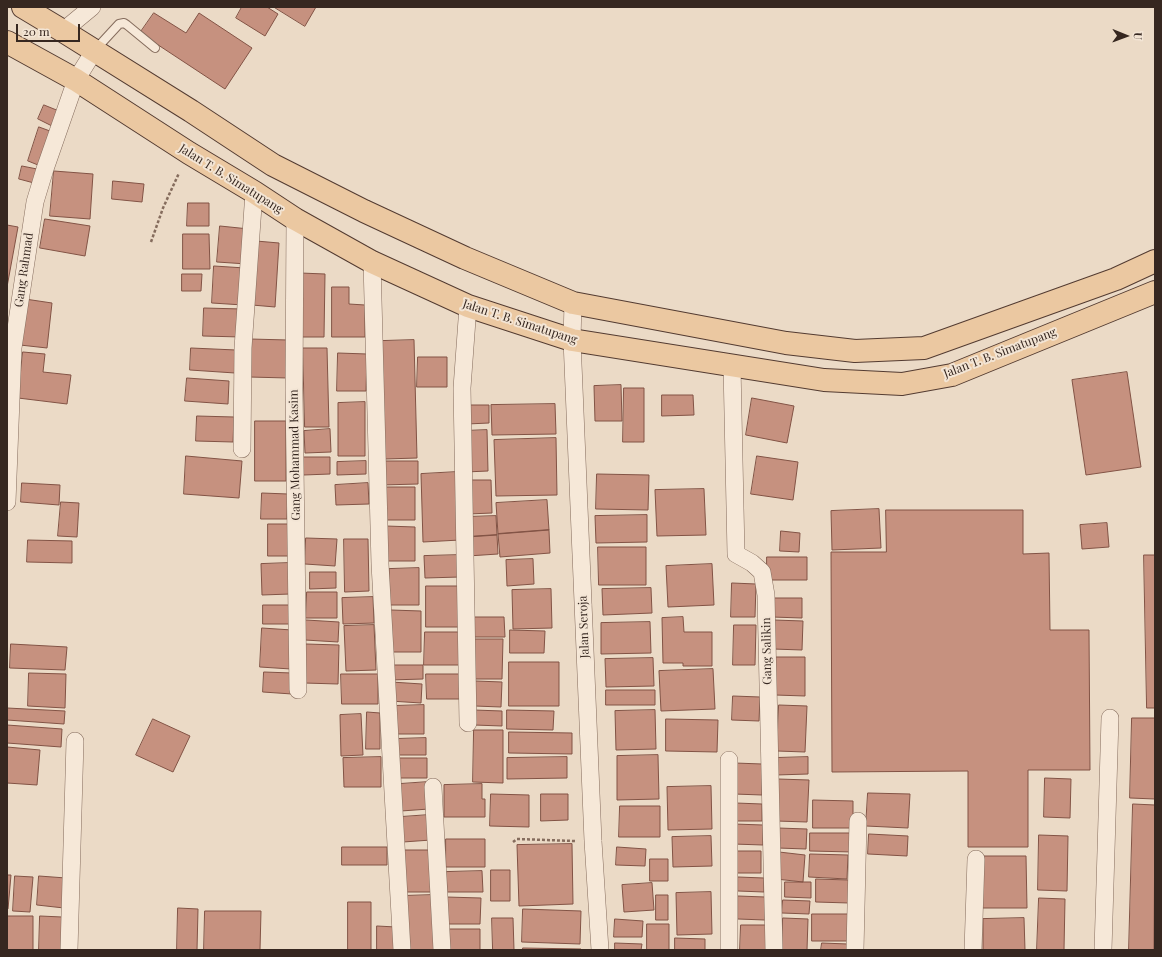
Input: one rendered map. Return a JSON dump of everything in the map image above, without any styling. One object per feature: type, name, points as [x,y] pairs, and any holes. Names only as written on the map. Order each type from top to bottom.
[{"type":"main road","points":[[23,7],[191,111],[273,164],[364,211],[465,258],[574,303],[786,343],[855,351],[924,348],[1116,279],[1155,261]]},
{"type":"main road","name":"Jalan T. B. Simatupang","points":[[7,42],[76,80],[295,219],[372,262],[468,306],[572,340],[824,380],[902,384],[952,374],[1155,292]]},
{"type":"main road","points":[[1116,279],[1128,303]]},
{"type":"street","points":[[63,31],[92,7]]},
{"type":"street","name":"Gang Rahmad","points":[[7,502],[13,348],[35,202],[76,80],[94,51]]},
{"type":"street","points":[[242,449],[243,348],[254,192]]},
{"type":"street","name":"Gang Mohammad Kasim","points":[[295,219],[294,390],[298,690]]},
{"type":"street","points":[[372,262],[380,564],[402,950]]},
{"type":"street","name":"Jalan Seroja","points":[[574,303],[572,340],[593,841],[600,950]]},
{"type":"street","points":[[468,306],[462,388],[468,723]]},
{"type":"street","name":"Gang Salikin","points":[[732,366],[736,554],[752,563],[762,572],[766,596],[774,950]]},
{"type":"street","points":[[1103,950],[1110,718]]},
{"type":"street","points":[[69,950],[75,741]]},
{"type":"street","points":[[729,760],[729,950]]},
{"type":"street","points":[[433,787],[442,950]]},
{"type":"street","points":[[855,950],[858,821]]},
{"type":"street","points":[[973,950],[976,859]]},
{"type":"lane","points":[[94,51],[119,24],[124,23],[156,48]]},
{"type":"path","points":[[151,242],[169,194],[189,153]]},
{"type":"path","points":[[513,842],[516,839],[593,841]]},
{"type":"building","points":[[242,7],[267,7],[278,14],[265,36],[236,18]]},
{"type":"building","points":[[274,7],[316,7],[305,26]]},
{"type":"building","points":[[154,13],[186,33],[199,13],[252,48],[225,89],[140,33]]},
{"type":"building","points":[[44,105],[59,111],[52,126],[38,119]]},
{"type":"building","points":[[39,127],[50,131],[38,165],[28,161]]},
{"type":"building","points":[[22,166],[37,169],[34,183],[19,179]]},
{"type":"building","points":[[54,171],[93,174],[90,219],[50,216]]},
{"type":"building","points":[[113,181],[144,184],[142,202],[112,199]]},
{"type":"building","points":[[188,203],[209,203],[209,226],[187,226]]},
{"type":"building","points":[[45,219],[90,226],[85,256],[40,248]]},
{"type":"building","points":[[7,225],[18,227],[7,287]]},
{"type":"building","points":[[220,226],[249,229],[247,264],[217,262]]},
{"type":"building","points":[[183,234],[209,234],[210,269],[183,269]]},
{"type":"building","points":[[256,241],[279,243],[275,307],[252,305]]},
{"type":"building","points":[[214,266],[245,268],[243,305],[212,303]]},
{"type":"building","points":[[300,273],[325,274],[324,337],[300,337]]},
{"type":"building","points":[[182,274],[202,274],[201,291],[182,291]]},
{"type":"building","points":[[332,287],[349,287],[349,304],[365,305],[365,337],[332,337]]},
{"type":"building","points":[[25,299],[52,303],[47,348],[20,345]]},
{"type":"building","points":[[204,308],[242,309],[241,337],[203,336]]},
{"type":"building","points":[[250,339],[288,340],[288,378],[249,377]]},
{"type":"building","points":[[414,340],[417,458],[385,459],[382,341]]},
{"type":"building","points":[[191,348],[236,350],[235,373],[190,370]]},
{"type":"building","points":[[303,348],[327,348],[329,427],[305,427]]},
{"type":"building","points":[[23,352],[45,354],[43,372],[71,375],[67,404],[18,398]]},
{"type":"building","points":[[338,353],[367,354],[366,391],[337,391]]},
{"type":"building","points":[[418,357],[447,357],[447,387],[417,387]]},
{"type":"building","points":[[1127,372],[1141,467],[1086,475],[1072,380]]},
{"type":"building","points":[[187,378],[229,381],[228,404],[185,401]]},
{"type":"building","points":[[621,385],[622,421],[595,421],[594,386]]},
{"type":"building","points":[[624,388],[644,388],[644,442],[623,442]]},
{"type":"building","points":[[662,395],[693,395],[694,415],[662,416]]},
{"type":"building","points":[[752,398],[794,406],[787,443],[746,435]]},
{"type":"building","points":[[365,402],[365,456],[338,456],[338,403]]},
{"type":"building","points":[[555,404],[556,434],[492,435],[491,405]]},
{"type":"building","points":[[467,405],[489,405],[489,423],[467,424]]},
{"type":"building","points":[[197,416],[234,417],[233,442],[196,441]]},
{"type":"building","points":[[255,421],[286,421],[286,481],[255,481]]},
{"type":"building","points":[[330,429],[331,452],[305,453],[304,431]]},
{"type":"building","points":[[487,430],[488,471],[465,472],[464,431]]},
{"type":"building","points":[[556,438],[557,495],[496,496],[494,440]]},
{"type":"building","points":[[186,456],[242,461],[239,498],[184,494]]},
{"type":"building","points":[[757,456],[798,462],[793,500],[751,494]]},
{"type":"building","points":[[303,457],[330,457],[330,474],[304,475]]},
{"type":"building","points":[[366,461],[366,474],[337,475],[337,462]]},
{"type":"building","points":[[382,461],[418,461],[418,484],[382,485]]},
{"type":"building","points":[[457,472],[460,540],[423,542],[421,474]]},
{"type":"building","points":[[597,474],[649,475],[648,510],[596,509]]},
{"type":"building","points":[[467,480],[491,480],[492,513],[468,514]]},
{"type":"building","points":[[22,483],[60,485],[59,505],[21,502]]},
{"type":"building","points":[[368,483],[369,504],[336,505],[335,485]]},
{"type":"building","points":[[385,487],[415,487],[415,520],[385,520]]},
{"type":"building","points":[[704,489],[706,535],[657,536],[655,490]]},
{"type":"building","points":[[262,493],[288,494],[287,519],[261,519]]},
{"type":"building","points":[[547,500],[549,530],[498,534],[496,503]]},
{"type":"building","points":[[61,502],[79,503],[77,537],[58,536]]},
{"type":"building","points":[[879,509],[881,548],[832,550],[831,511]]},
{"type":"building","points":[[886,510],[1023,510],[1023,554],[1049,553],[1050,630],[1089,630],[1090,770],[1028,770],[1028,847],[968,847],[968,771],[832,772],[831,552],[886,552]]},
{"type":"building","points":[[647,515],[647,542],[596,543],[595,516]]},
{"type":"building","points":[[496,516],[497,535],[467,537],[466,517]]},
{"type":"building","points":[[1107,523],[1109,547],[1082,549],[1080,525]]},
{"type":"building","points":[[268,524],[290,524],[290,556],[268,556]]},
{"type":"building","points":[[386,526],[415,527],[415,561],[386,561]]},
{"type":"building","points":[[549,530],[550,553],[500,557],[498,534]]},
{"type":"building","points":[[781,531],[800,533],[799,552],[780,551]]},
{"type":"building","points":[[497,535],[498,554],[468,556],[467,537]]},
{"type":"building","points":[[306,538],[337,539],[335,566],[305,564]]},
{"type":"building","points":[[344,539],[368,539],[369,591],[345,592]]},
{"type":"building","points":[[28,540],[72,541],[72,563],[27,562]]},
{"type":"building","points":[[598,547],[646,547],[646,585],[599,585]]},
{"type":"building","points":[[460,555],[460,577],[425,578],[424,556]]},
{"type":"building","points":[[1144,555],[1155,555],[1155,708],[1147,708]]},
{"type":"building","points":[[767,557],[807,557],[807,580],[767,580]]},
{"type":"building","points":[[533,559],[534,584],[507,586],[506,560]]},
{"type":"building","points":[[289,563],[290,594],[262,595],[261,564]]},
{"type":"building","points":[[712,564],[714,605],[668,607],[666,566]]},
{"type":"building","points":[[419,568],[419,605],[389,605],[389,569]]},
{"type":"building","points":[[310,572],[336,572],[336,588],[310,589]]},
{"type":"building","points":[[732,583],[756,584],[755,617],[731,617]]},
{"type":"building","points":[[426,586],[463,586],[463,627],[426,627]]},
{"type":"building","points":[[651,588],[652,613],[603,615],[602,589]]},
{"type":"building","points":[[551,589],[552,628],[513,629],[512,590]]},
{"type":"building","points":[[307,592],[337,592],[337,618],[306,618]]},
{"type":"building","points":[[373,597],[374,623],[343,624],[342,598]]},
{"type":"building","points":[[772,598],[802,598],[802,618],[772,617]]},
{"type":"building","points":[[263,605],[290,605],[290,624],[263,624]]},
{"type":"building","points":[[391,610],[421,611],[421,652],[390,652]]},
{"type":"building","points":[[473,617],[504,617],[505,637],[473,637]]},
{"type":"building","points":[[683,617],[684,632],[712,632],[712,666],[683,666],[683,663],[663,663],[662,618]]},
{"type":"building","points":[[306,620],[339,622],[338,642],[305,640]]},
{"type":"building","points":[[774,620],[803,621],[802,650],[773,649]]},
{"type":"building","points":[[650,622],[651,653],[601,654],[601,623]]},
{"type":"building","points":[[374,625],[376,670],[346,671],[344,626]]},
{"type":"building","points":[[734,625],[756,625],[755,665],[733,665]]},
{"type":"building","points":[[262,628],[292,630],[291,669],[260,667]]},
{"type":"building","points":[[510,630],[545,631],[544,653],[510,653]]},
{"type":"building","points":[[425,632],[463,632],[463,665],[424,665]]},
{"type":"building","points":[[473,639],[503,639],[502,679],[473,679]]},
{"type":"building","points":[[11,644],[67,647],[65,670],[10,668]]},
{"type":"building","points":[[306,644],[339,645],[338,684],[304,683]]},
{"type":"building","points":[[776,657],[805,657],[805,696],[775,695]]},
{"type":"building","points":[[653,658],[654,686],[606,687],[605,659]]},
{"type":"building","points":[[509,662],[559,662],[559,706],[509,706]]},
{"type":"building","points":[[390,665],[423,665],[423,679],[390,680]]},
{"type":"building","points":[[713,669],[715,709],[661,711],[659,671]]},
{"type":"building","points":[[264,672],[292,673],[292,694],[263,692]]},
{"type":"building","points":[[29,673],[66,674],[65,708],[28,706]]},
{"type":"building","points":[[341,674],[378,674],[378,704],[342,704]]},
{"type":"building","points":[[426,674],[462,674],[463,699],[427,699]]},
{"type":"building","points":[[476,681],[502,682],[501,707],[475,706]]},
{"type":"building","points":[[391,682],[422,684],[421,703],[390,701]]},
{"type":"building","points":[[606,690],[655,690],[655,705],[606,705]]},
{"type":"building","points":[[733,696],[760,697],[759,721],[732,720]]},
{"type":"building","points":[[424,705],[424,734],[393,734],[393,706]]},
{"type":"building","points":[[779,705],[807,706],[805,752],[777,751]]},
{"type":"building","points":[[7,708],[65,711],[64,724],[7,720]]},
{"type":"building","points":[[474,710],[502,711],[502,726],[474,725]]},
{"type":"building","points":[[507,710],[554,711],[553,730],[507,729]]},
{"type":"building","points":[[655,710],[656,749],[616,750],[615,711]]},
{"type":"building","points":[[367,712],[380,713],[380,749],[366,749]]},
{"type":"building","points":[[361,714],[363,755],[341,756],[340,715]]},
{"type":"building","points":[[1132,718],[1155,718],[1155,799],[1130,798]]},
{"type":"building","points":[[153,719],[190,736],[173,772],[136,755]]},
{"type":"building","points":[[666,719],[718,720],[717,752],[666,751]]},
{"type":"building","points":[[7,725],[62,729],[61,747],[7,743]]},
{"type":"building","points":[[474,730],[503,730],[503,783],[473,782]]},
{"type":"building","points":[[509,732],[572,733],[572,754],[509,753]]},
{"type":"building","points":[[426,738],[426,755],[395,755],[395,739]]},
{"type":"building","points":[[7,747],[40,750],[37,785],[7,783]]},
{"type":"building","points":[[658,755],[659,799],[617,800],[617,756]]},
{"type":"building","points":[[381,757],[381,787],[344,787],[343,758]]},
{"type":"building","points":[[567,757],[567,778],[507,779],[507,758]]},
{"type":"building","points":[[808,757],[808,774],[776,775],[775,758]]},
{"type":"building","points":[[396,758],[427,758],[427,778],[397,778]]},
{"type":"building","points":[[735,763],[762,764],[762,795],[734,794]]},
{"type":"building","points":[[1045,778],[1071,779],[1070,818],[1044,817]]},
{"type":"building","points":[[778,779],[809,780],[807,822],[776,821]]},
{"type":"building","points":[[428,782],[429,809],[401,811],[400,784]]},
{"type":"building","points":[[482,784],[482,799],[485,799],[485,817],[444,817],[444,785]]},
{"type":"building","points":[[711,786],[712,829],[668,830],[667,787]]},
{"type":"building","points":[[868,793],[910,794],[908,828],[866,826]]},
{"type":"building","points":[[491,794],[529,795],[529,827],[490,826]]},
{"type":"building","points":[[541,794],[568,794],[568,820],[541,821]]},
{"type":"building","points":[[813,800],[853,801],[853,828],[813,828]]},
{"type":"building","points":[[736,803],[762,804],[762,821],[735,821]]},
{"type":"building","points":[[1133,804],[1155,805],[1154,950],[1129,950]]},
{"type":"building","points":[[620,806],[660,806],[660,837],[619,837]]},
{"type":"building","points":[[429,815],[431,840],[403,842],[401,817]]},
{"type":"building","points":[[734,824],[763,825],[763,845],[733,844]]},
{"type":"building","points":[[778,828],[807,829],[806,849],[778,848]]},
{"type":"building","points":[[810,833],[853,833],[853,852],[810,851]]},
{"type":"building","points":[[869,834],[908,836],[907,856],[868,854]]},
{"type":"building","points":[[1039,835],[1068,836],[1067,891],[1038,890]]},
{"type":"building","points":[[711,836],[712,866],[673,867],[672,837]]},
{"type":"building","points":[[446,839],[485,839],[485,867],[446,867]]},
{"type":"building","points":[[572,844],[573,904],[519,906],[517,845]]},
{"type":"building","points":[[342,847],[387,847],[387,865],[342,865]]},
{"type":"building","points":[[617,847],[646,849],[645,866],[616,865]]},
{"type":"building","points":[[402,850],[430,850],[431,892],[402,892]]},
{"type":"building","points":[[736,851],[761,851],[761,873],[736,873]]},
{"type":"building","points":[[779,852],[805,855],[803,882],[776,879]]},
{"type":"building","points":[[810,854],[848,855],[847,879],[809,877]]},
{"type":"building","points":[[982,856],[1026,856],[1027,908],[983,908]]},
{"type":"building","points":[[650,859],[668,859],[668,881],[650,881]]},
{"type":"building","points":[[491,870],[510,870],[510,901],[491,901]]},
{"type":"building","points":[[482,871],[483,892],[447,892],[446,872]]},
{"type":"building","points":[[7,875],[11,875],[8,909],[7,909]]},
{"type":"building","points":[[15,876],[33,877],[30,912],[13,911]]},
{"type":"building","points":[[39,876],[66,878],[64,908],[37,905]]},
{"type":"building","points":[[738,877],[764,878],[764,892],[738,891]]},
{"type":"building","points":[[816,879],[849,880],[849,903],[816,902]]},
{"type":"building","points":[[785,882],[811,882],[811,898],[785,897]]},
{"type":"building","points":[[652,883],[654,910],[624,912],[622,885]]},
{"type":"building","points":[[711,892],[712,934],[677,935],[676,893]]},
{"type":"building","points":[[433,895],[436,950],[405,950],[402,896]]},
{"type":"building","points":[[656,895],[668,895],[668,920],[656,920]]},
{"type":"building","points":[[738,896],[765,897],[765,920],[738,919]]},
{"type":"building","points":[[446,897],[481,898],[480,924],[445,924]]},
{"type":"building","points":[[1039,898],[1065,899],[1064,950],[1037,950]]},
{"type":"building","points":[[783,900],[810,901],[809,914],[782,913]]},
{"type":"building","points":[[348,902],[371,902],[371,950],[348,950]]},
{"type":"building","points":[[178,908],[198,909],[197,950],[177,950]]},
{"type":"building","points":[[523,909],[581,911],[580,944],[522,942]]},
{"type":"building","points":[[205,911],[261,911],[260,950],[204,950]]},
{"type":"building","points":[[812,914],[848,914],[847,941],[812,941]]},
{"type":"building","points":[[7,916],[33,916],[33,950],[7,950]]},
{"type":"building","points":[[40,916],[62,917],[61,950],[39,950]]},
{"type":"building","points":[[492,918],[513,918],[514,950],[493,950]]},
{"type":"building","points":[[783,918],[808,919],[807,950],[782,950]]},
{"type":"building","points":[[1024,918],[1025,950],[983,950],[983,919]]},
{"type":"building","points":[[615,919],[643,921],[642,937],[614,937]]},
{"type":"building","points":[[647,924],[669,924],[669,950],[647,950]]},
{"type":"building","points":[[741,925],[766,925],[766,950],[740,950]]},
{"type":"building","points":[[377,926],[396,927],[395,950],[377,950]]},
{"type":"building","points":[[447,929],[480,929],[480,950],[446,950]]},
{"type":"building","points":[[675,938],[705,939],[705,950],[675,950]]},
{"type":"building","points":[[615,943],[642,944],[641,950],[615,950]]},
{"type":"building","points":[[822,943],[848,944],[848,950],[821,950]]},
{"type":"building","points":[[523,948],[581,949],[581,950],[523,950]]}]
